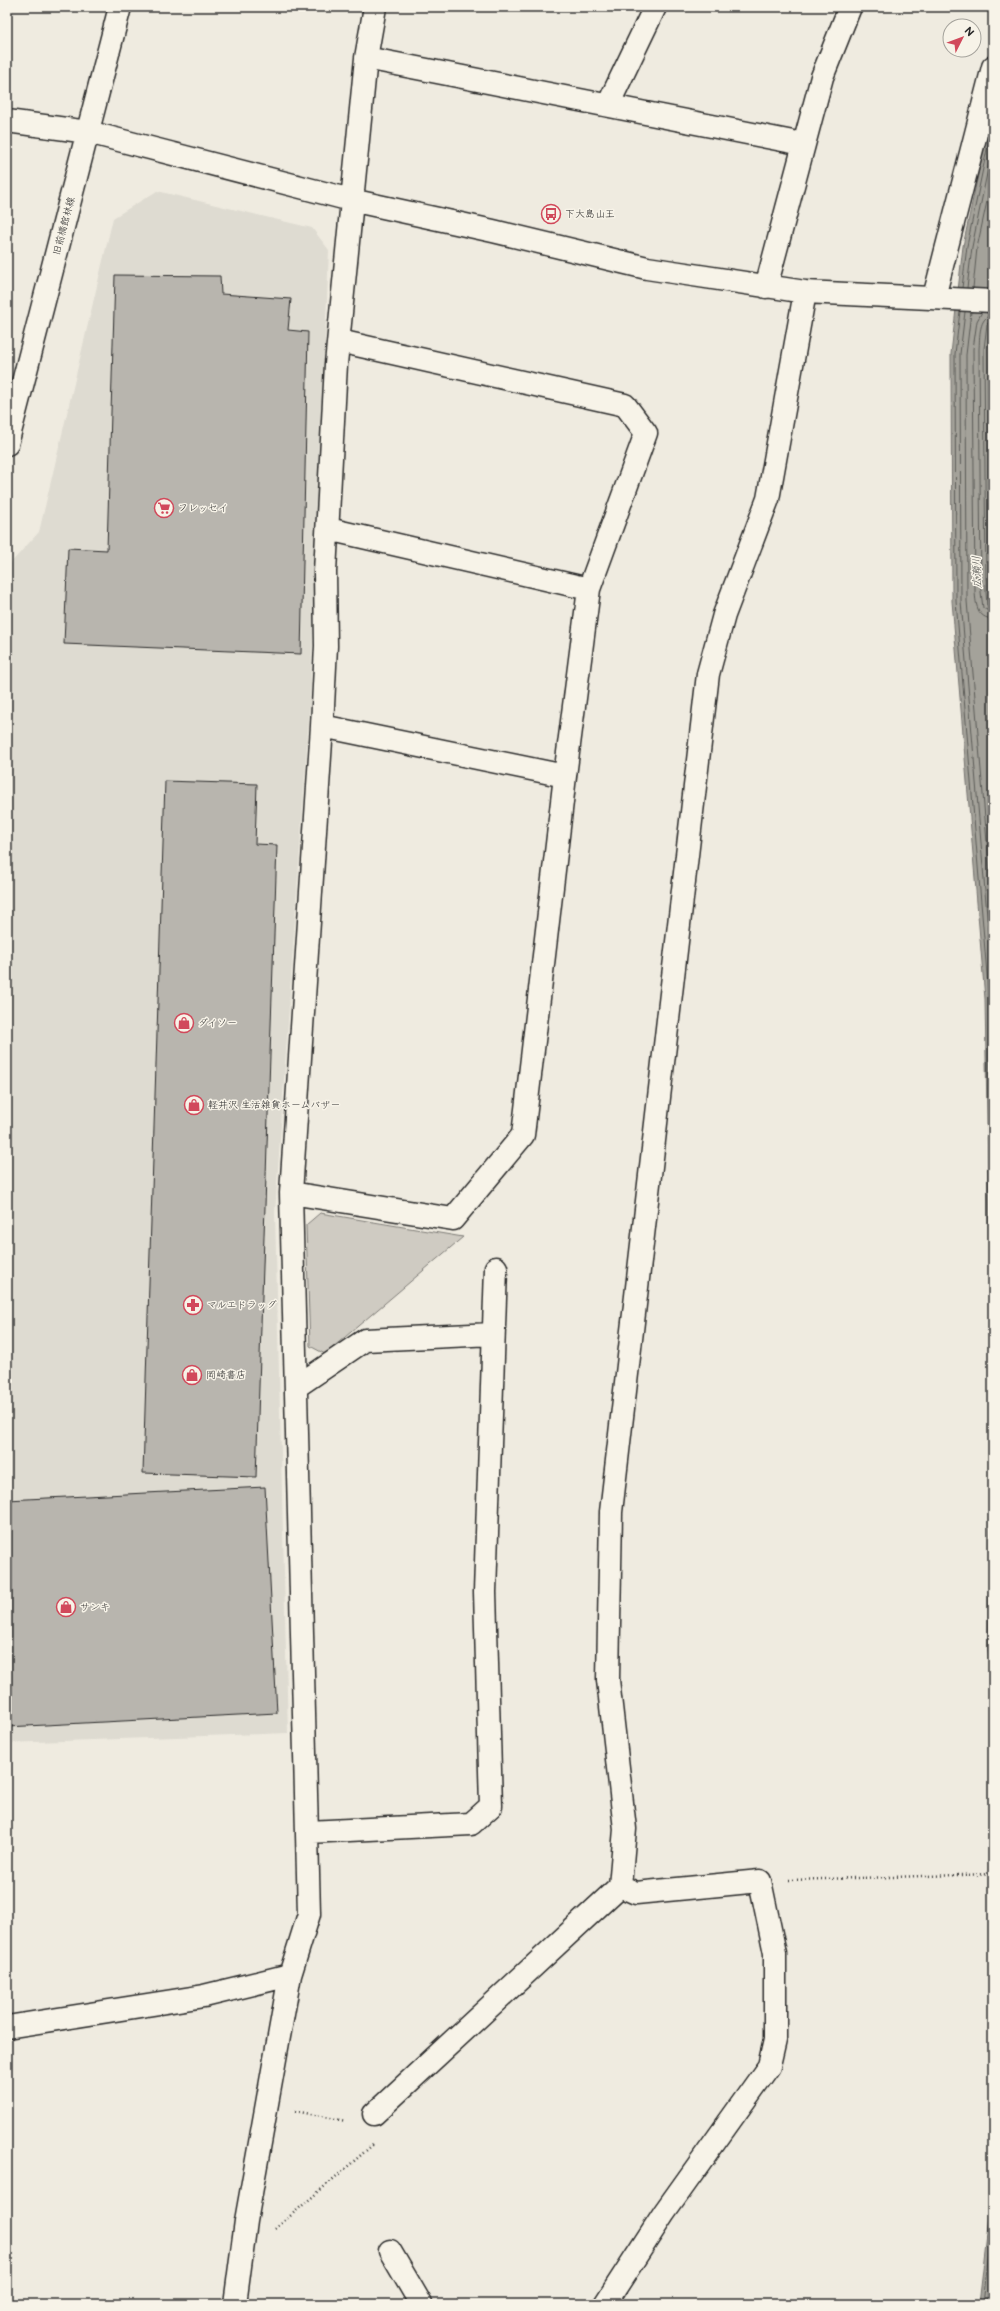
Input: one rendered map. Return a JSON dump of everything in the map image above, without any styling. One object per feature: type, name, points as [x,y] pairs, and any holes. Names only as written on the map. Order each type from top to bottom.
[{"type":"street","name":"旧前橋館林線","points":[[7,444],[120,7]]},
{"type":"street","points":[[235,2304],[241,2258],[290,1975],[309,1914],[291,1193],[322,726],[326,646],[325,572],[338,341],[366,58],[375,7]]},
{"type":"street","points":[[608,105],[655,7]]},
{"type":"street","points":[[766,287],[822,77],[850,7]]},
{"type":"street","points":[[366,58],[803,144]]},
{"type":"street","points":[[942,298],[993,67]]},
{"type":"street","points":[[7,121],[88,132],[352,200],[493,231],[648,268],[805,292],[993,301]]},
{"type":"street","points":[[374,2114],[620,1886],[625,1829],[608,1680],[611,1512],[708,674],[724,615],[768,499],[805,292]]},
{"type":"street","points":[[291,1193],[453,1219],[523,1135],[565,776],[589,589],[646,433],[625,405],[338,341]]},
{"type":"street","points":[[328,529],[589,589]]},
{"type":"street","points":[[322,726],[565,776]]},
{"type":"street","points":[[308,1832],[471,1824],[491,1806],[485,1592],[496,1268]]},
{"type":"street","points":[[296,1387],[364,1340],[493,1334]]},
{"type":"street","points":[[605,2304],[664,2213],[769,2066],[775,2040],[775,1953],[760,1881],[636,1893],[620,1886]]},
{"type":"street","points":[[7,2027],[204,1996],[290,1975]]},
{"type":"street","points":[[390,2251],[421,2304]]},
{"type":"path","points":[[760,1881],[993,1874]]},
{"type":"path","points":[[241,2258],[390,2131],[374,2114],[359,2124],[267,2105]]},
{"type":"shaded area","points":[[157,191],[312,228],[329,250],[310,703],[275,1213],[288,1733],[7,1743],[7,567],[39,532],[113,218]]},
{"type":"shaded area","points":[[320,1213],[463,1237],[325,1354],[310,1346],[306,1225]]},
{"type":"water","name":"広瀬川","points":[[993,104],[993,309],[988,349],[990,591],[993,629],[993,1723],[988,1650],[992,1404],[985,999],[952,601],[951,354],[963,246]]},
{"type":"water","points":[[993,2158],[993,2304],[979,2304],[990,2209]]},
{"type":"building","points":[[115,275],[220,276],[221,294],[291,299],[288,330],[308,332],[301,654],[64,644],[68,548],[107,550]]},
{"type":"building","points":[[165,781],[257,784],[255,844],[277,845],[256,1477],[143,1473]]},
{"type":"building","points":[[265,1487],[277,1713],[7,1727],[7,1500]]},
{"type":"place","name":"下大島山王","points":[[551,214]]},
{"type":"place","name":"フレッセイ","points":[[164,508]]},
{"type":"place","name":"ダイソー","points":[[184,1023]]},
{"type":"place","name":"軽井沢 生活雑貨ホームバザー","points":[[194,1105]]},
{"type":"place","name":"マルエドラッグ","points":[[193,1305]]},
{"type":"place","name":"岡崎書店","points":[[192,1375]]},
{"type":"place","name":"サンキ","points":[[66,1607]]}]
